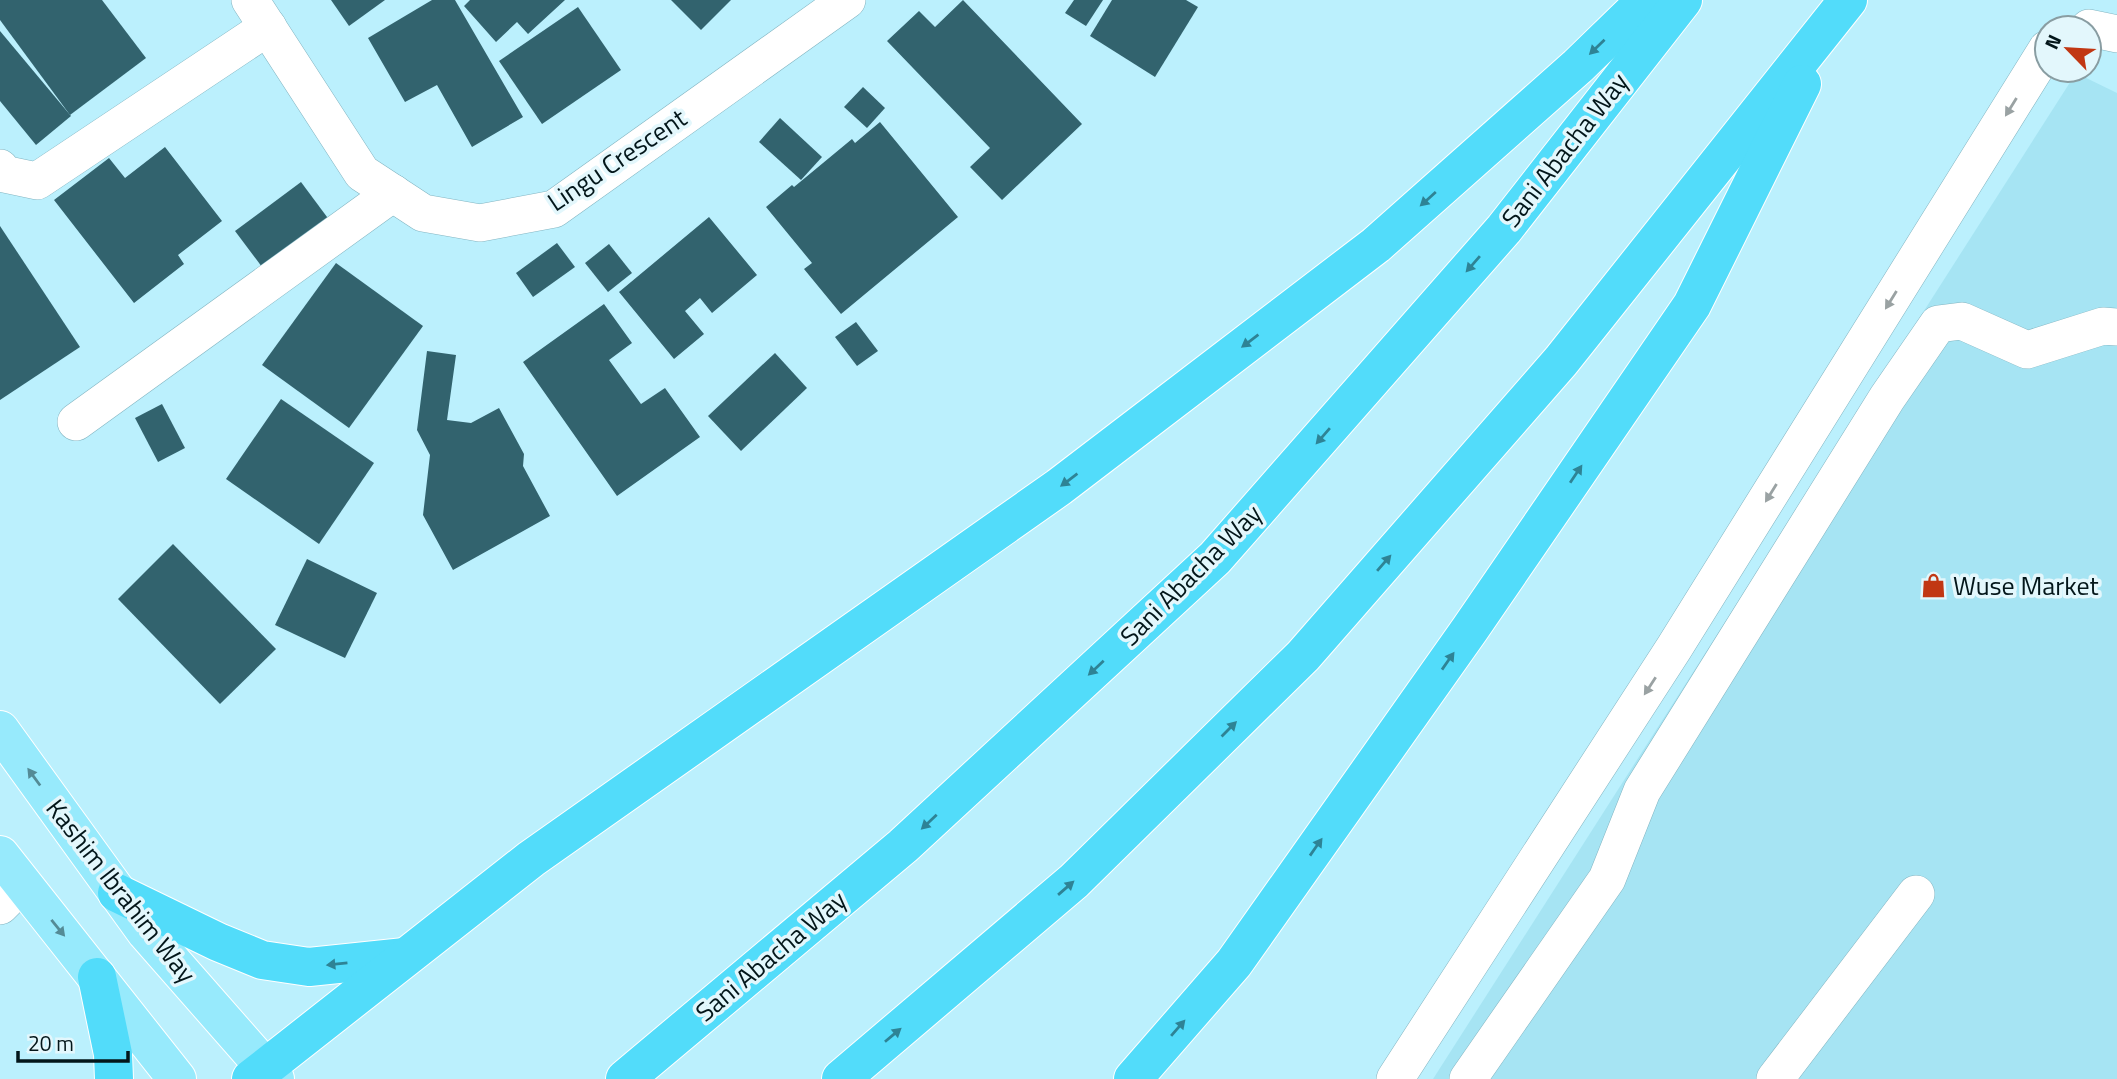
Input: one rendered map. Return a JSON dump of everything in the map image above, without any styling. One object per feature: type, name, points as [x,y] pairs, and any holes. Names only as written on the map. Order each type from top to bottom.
[{"type":"highway","points":[[264,1075],[405,957],[531,859],[1059,487],[1376,245],[1578,66],[1646,0]]},
{"type":"highway","name":"Sani Abacha Way","points":[[625,1079],[904,846],[1215,558],[1504,229],[1683,0]]},
{"type":"highway","points":[[841,1079],[1074,881],[1303,656],[1561,361],[1842,8]]},
{"type":"highway","points":[[1133,1079],[1234,963],[1470,629],[1692,305],[1842,8]]},
{"type":"highway","points":[[117,893],[218,942],[262,960],[309,967],[405,957]]},
{"type":"highway","points":[[97,976],[113,1054],[114,1079]]},
{"type":"main road","name":"Kashim Ibrahim Way","points":[[0,730],[146,932],[264,1075]]},
{"type":"main road","points":[[7,882],[97,976],[177,1079]]},
{"type":"street","name":"Lingu Crescent","points":[[259,13],[362,173],[423,213],[480,223],[554,209],[847,0]]},
{"type":"street","points":[[0,168],[4,174],[37,181],[259,13]]},
{"type":"street","points":[[1395,1079],[1674,648],[2033,71]]},
{"type":"street","points":[[76,422],[393,193]]},
{"type":"street","points":[[1468,1079],[1607,879],[1643,791],[1880,410],[1938,324],[1962,321],[2027,350],[2103,326],[2117,327]]},
{"type":"street","points":[[1775,1079],[1916,894]]},
{"type":"shaded area","name":"Wuse Market","points":[[2069,84],[2099,84],[2117,93],[2117,1079],[1433,1079]]},
{"type":"building","points":[[0,0],[102,0],[146,58],[70,115],[0,20]]},
{"type":"building","points":[[331,0],[385,0],[349,26]]},
{"type":"building","points":[[432,0],[455,0],[523,117],[472,147],[437,85],[405,102],[368,38]]},
{"type":"building","points":[[470,0],[565,0],[528,34],[517,22],[496,42],[464,6]]},
{"type":"building","points":[[671,0],[731,0],[701,30]]},
{"type":"building","points":[[963,0],[1082,124],[1002,200],[970,167],[990,148],[887,41],[919,11],[935,27]]},
{"type":"building","points":[[1074,0],[1103,0],[1086,26],[1065,13]]},
{"type":"building","points":[[1112,0],[1186,0],[1198,7],[1155,77],[1090,36]]},
{"type":"building","points":[[578,7],[621,70],[542,124],[499,61]]},
{"type":"building","points":[[0,31],[71,116],[36,145],[0,101]]},
{"type":"building","points":[[863,87],[885,108],[867,128],[844,107]]},
{"type":"building","points":[[780,118],[822,157],[801,180],[759,142]]},
{"type":"building","points":[[880,122],[958,217],[841,314],[804,269],[812,263],[766,207],[852,139],[855,143]]},
{"type":"building","points":[[165,147],[222,221],[178,255],[184,264],[134,303],[54,200],[109,158],[125,178]]},
{"type":"building","points":[[301,182],[330,221],[265,271],[235,231]]},
{"type":"building","points":[[709,217],[757,275],[712,313],[700,298],[685,311],[704,334],[674,359],[619,292]]},
{"type":"building","points":[[0,226],[80,347],[0,400]]},
{"type":"building","points":[[557,243],[575,267],[533,297],[516,273]]},
{"type":"building","points":[[609,244],[632,273],[608,292],[585,263]]},
{"type":"building","points":[[336,263],[423,326],[349,428],[262,365]]},
{"type":"building","points":[[604,304],[632,343],[609,360],[641,404],[665,388],[700,437],[617,496],[523,362]]},
{"type":"building","points":[[856,322],[878,351],[857,366],[835,337]]},
{"type":"building","points":[[427,351],[456,355],[447,420],[471,423],[499,408],[524,454],[523,466],[550,516],[453,570],[423,515],[430,455],[417,430]]},
{"type":"building","points":[[775,353],[807,388],[741,451],[708,416]]},
{"type":"building","points":[[281,399],[374,463],[319,544],[226,479]]},
{"type":"building","points":[[162,404],[185,448],[158,462],[135,418]]},
{"type":"building","points":[[173,544],[276,649],[220,704],[118,599]]},
{"type":"building","points":[[307,559],[377,593],[345,658],[275,625]]},
{"type":"place","name":"Wuse Market","points":[[1933,586]]}]
